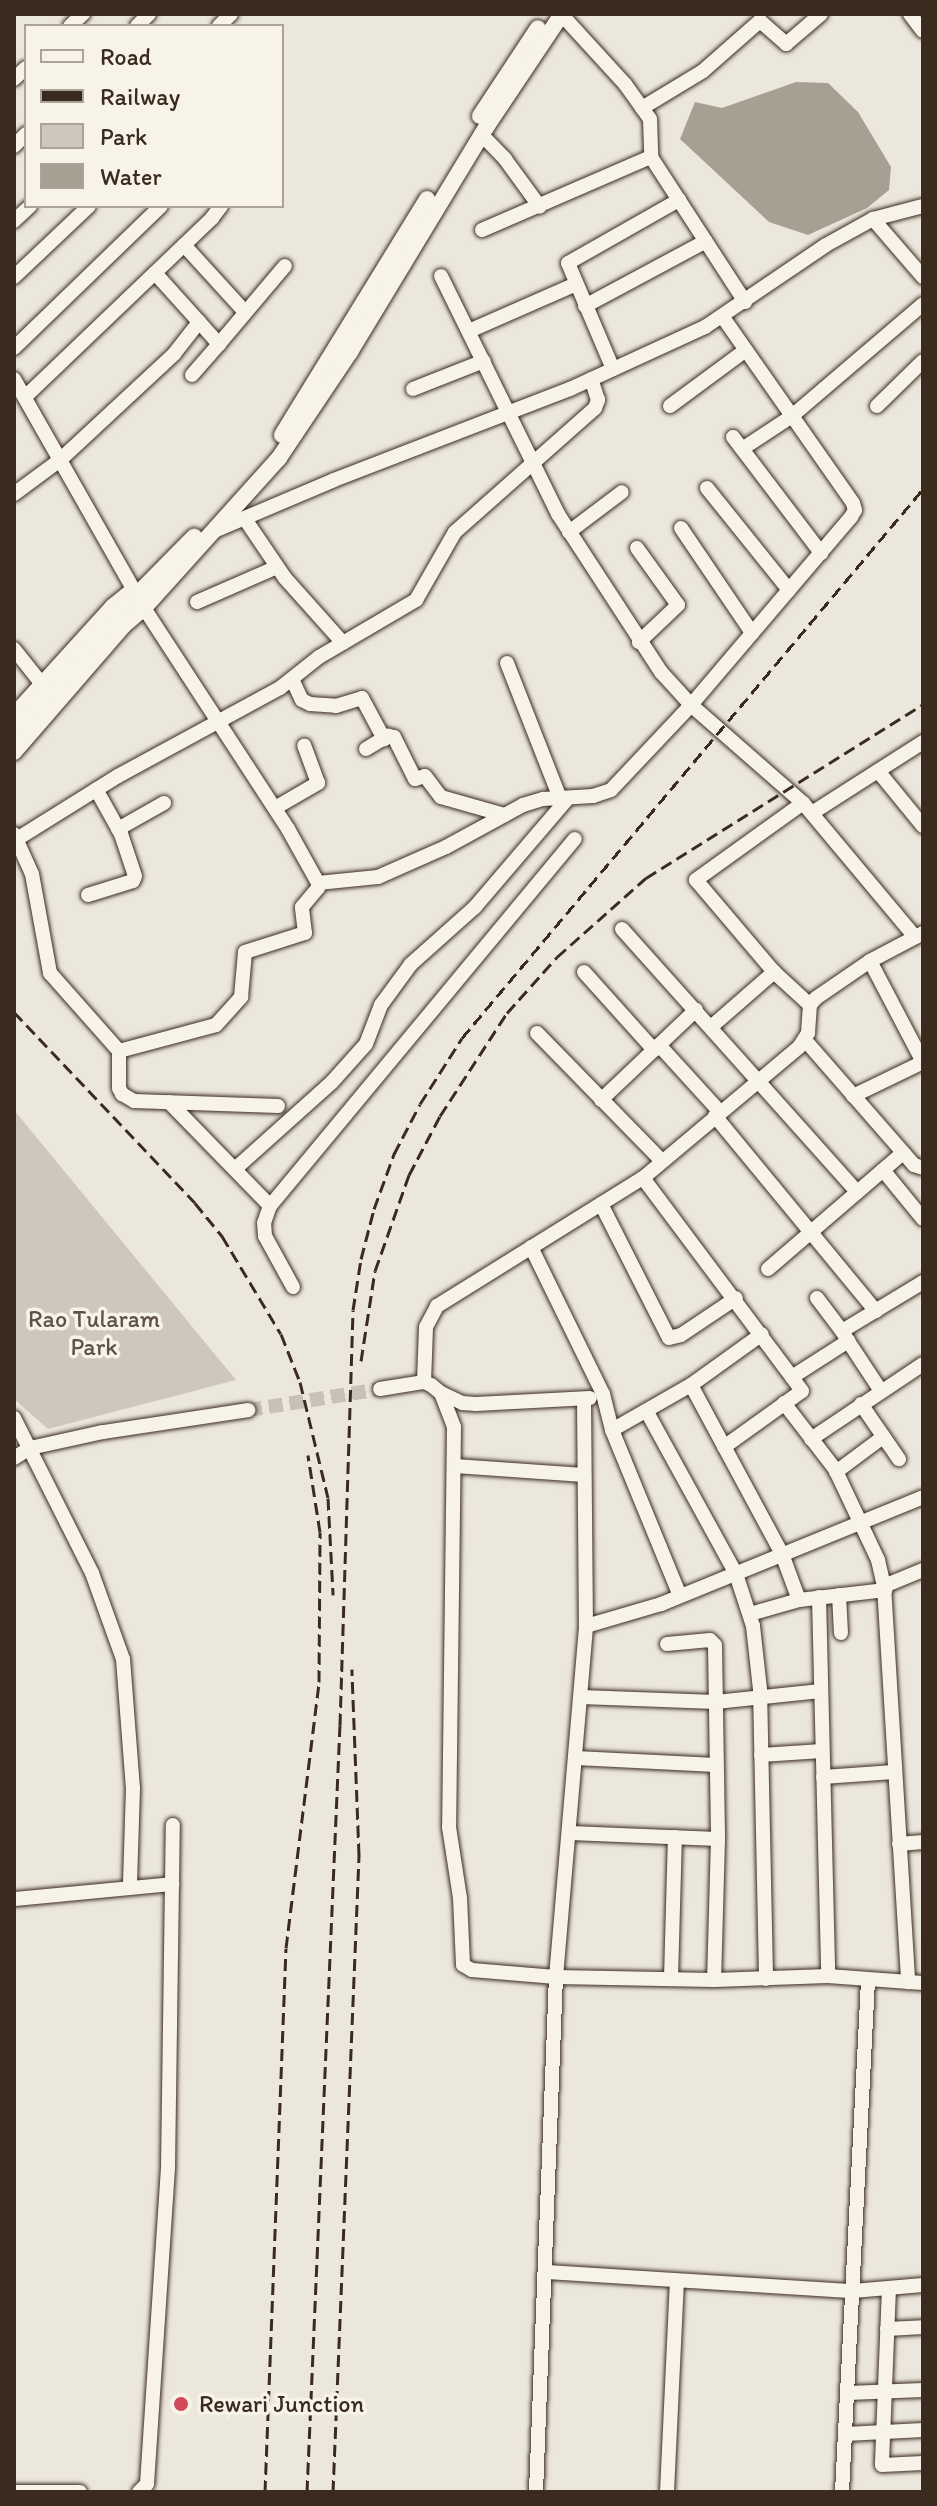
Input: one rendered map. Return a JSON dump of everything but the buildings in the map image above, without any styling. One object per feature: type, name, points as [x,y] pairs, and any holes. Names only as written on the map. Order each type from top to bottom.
[{"type":"main road","points":[[14,752],[138,597],[246,484],[273,448],[422,207],[549,14]]},
{"type":"main road","points":[[138,597],[214,531],[288,444],[350,352],[481,134],[562,14]]},
{"type":"main road","points":[[14,732],[105,637]]},
{"type":"street","points":[[562,14],[650,119],[651,157],[745,302]]},
{"type":"street","points":[[642,108],[703,71],[760,21],[786,44],[821,14]]},
{"type":"street","points":[[910,14],[923,31]]},
{"type":"street","points":[[481,134],[505,159],[540,207]]},
{"type":"street","points":[[482,230],[651,157]]},
{"type":"street","points":[[613,369],[569,262],[679,200]]},
{"type":"street","points":[[191,540],[613,369],[722,316],[826,245],[873,219],[923,206]]},
{"type":"street","points":[[14,277],[87,208]]},
{"type":"street","points":[[14,348],[159,208]]},
{"type":"street","points":[[25,397],[219,208]]},
{"type":"street","points":[[873,219],[923,277]]},
{"type":"street","points":[[585,306],[706,241]]},
{"type":"street","points":[[184,245],[245,312]]},
{"type":"street","points":[[192,375],[285,266]]},
{"type":"street","points":[[155,273],[219,344]]},
{"type":"street","points":[[424,1382],[426,1327],[432,1313],[457,1292],[643,1178],[805,1040],[810,1005],[824,991],[870,961],[919,935],[808,808],[691,705],[639,642],[569,532],[441,276]]},
{"type":"street","points":[[469,331],[576,284]]},
{"type":"street","points":[[821,553],[738,443],[792,416],[923,304]]},
{"type":"street","points":[[318,883],[378,877],[533,802],[593,796],[611,790],[691,705],[855,510],[722,316]]},
{"type":"street","points":[[14,494],[60,460],[174,354],[199,322]]},
{"type":"street","points":[[670,406],[746,350]]},
{"type":"street","points":[[413,389],[484,361]]},
{"type":"street","points":[[877,406],[923,361]]},
{"type":"street","points":[[14,379],[138,597],[275,808],[318,883],[318,888],[302,907],[306,928],[303,935],[245,952],[241,997],[216,1025],[119,1051]]},
{"type":"street","points":[[278,1106],[134,1101],[122,1094],[119,1088],[119,1051],[52,978],[32,874],[15,836],[292,679],[343,643],[416,600],[455,532],[595,408],[598,400],[591,379]]},
{"type":"street","points":[[707,488],[789,590]]},
{"type":"street","points":[[569,532],[622,492]]},
{"type":"street","points":[[245,519],[277,567],[343,643]]},
{"type":"street","points":[[681,528],[752,633]]},
{"type":"street","points":[[637,548],[678,605],[639,642]]},
{"type":"street","points":[[197,602],[277,567]]},
{"type":"street","points":[[14,714],[112,606],[138,597]]},
{"type":"street","points":[[14,649],[41,683]]},
{"type":"street","points":[[507,663],[564,798]]},
{"type":"street","points":[[292,679],[302,700],[310,704],[336,706],[362,698],[384,739]]},
{"type":"street","points":[[366,749],[391,736],[396,739],[413,777],[425,776],[441,797],[504,815]]},
{"type":"street","points":[[810,1005],[774,972],[696,880],[808,808],[878,771],[923,742]]},
{"type":"street","points":[[275,808],[318,783],[304,745]]},
{"type":"street","points":[[878,771],[923,826]]},
{"type":"street","points":[[88,895],[135,878],[118,829],[96,789]]},
{"type":"street","points":[[235,1169],[332,1082],[366,1044],[381,1005],[411,964],[475,907],[564,798]]},
{"type":"street","points":[[118,829],[164,803]]},
{"type":"street","points":[[293,1287],[265,1236],[264,1223],[270,1206],[575,839]]},
{"type":"street","points":[[622,929],[857,1192]]},
{"type":"street","points":[[853,1096],[923,1062],[870,961]]},
{"type":"street","points":[[584,972],[717,1114],[876,1311]]},
{"type":"street","points":[[711,1027],[774,972]]},
{"type":"street","points":[[601,1100],[696,1010]]},
{"type":"street","points":[[537,1033],[662,1161]]},
{"type":"street","points":[[805,1040],[914,1165],[923,1168]]},
{"type":"street","points":[[169,1102],[270,1206]]},
{"type":"street","points":[[768,1269],[903,1153]]},
{"type":"street","points":[[883,1170],[923,1219]]},
{"type":"street","points":[[643,1178],[736,1298],[802,1391],[724,1447]]},
{"type":"street","points":[[601,1204],[669,1338],[681,1335],[736,1298]]},
{"type":"street","points":[[531,1247],[603,1394],[612,1430],[680,1596]]},
{"type":"street","points":[[792,1377],[876,1311],[923,1282]]},
{"type":"street","points":[[817,1298],[881,1391]]},
{"type":"street","points":[[612,1430],[691,1385],[762,1334]]},
{"type":"street","points":[[811,1439],[923,1364]]},
{"type":"street","points":[[380,1389],[424,1382],[462,1403],[476,1404],[584,1400],[603,1394]]},
{"type":"street","points":[[691,1385],[782,1554],[799,1600]]},
{"type":"street","points":[[441,1393],[454,1427],[449,1827],[460,1898],[460,1959],[472,1970],[556,1977],[714,1980],[828,1976],[915,1982],[899,1844],[884,1588],[878,1560],[836,1472],[784,1403]]},
{"type":"street","points":[[536,2492],[547,2272],[556,1977],[586,1626],[584,1400]]},
{"type":"street","points":[[861,1404],[899,1459]]},
{"type":"street","points":[[14,1458],[30,1448],[103,1432],[248,1410]]},
{"type":"street","points":[[647,1412],[736,1574],[750,1614],[760,1698],[766,1979]]},
{"type":"street","points":[[14,1418],[92,1573],[123,1659],[133,1788],[130,1886]]},
{"type":"street","points":[[836,1472],[883,1437]]},
{"type":"street","points":[[455,1466],[584,1475]]},
{"type":"street","points":[[586,1626],[680,1596],[923,1497]]},
{"type":"street","points":[[750,1614],[799,1600],[884,1588],[923,1570]]},
{"type":"street","points":[[839,1595],[841,1633]]},
{"type":"street","points":[[819,1597],[828,1976]]},
{"type":"street","points":[[667,1644],[713,1641],[718,1839],[714,1980]]},
{"type":"street","points":[[581,1697],[716,1702],[820,1691]]},
{"type":"street","points":[[761,1755],[822,1751]]},
{"type":"street","points":[[576,1758],[716,1765]]},
{"type":"street","points":[[823,1777],[894,1772]]},
{"type":"street","points":[[139,2492],[147,2484],[168,2169],[173,1825]]},
{"type":"street","points":[[570,1833],[718,1839]]},
{"type":"street","points":[[671,1978],[675,1837]]},
{"type":"street","points":[[899,1844],[923,1842]]},
{"type":"street","points":[[14,1899],[172,1884]]},
{"type":"street","points":[[842,2492],[868,1980]]},
{"type":"street","points":[[547,2272],[853,2291],[923,2285]]},
{"type":"street","points":[[667,2492],[677,2281]]},
{"type":"street","points":[[889,2288],[881,2433],[883,2466],[923,2464]]},
{"type":"street","points":[[887,2329],[923,2327]]},
{"type":"street","points":[[848,2393],[884,2394],[923,2390]]},
{"type":"street","points":[[846,2434],[923,2430]]},
{"type":"street","points":[[14,2492],[80,2492]]},
{"type":"green space","name":"Rao Tularam Park","points":[[14,1110],[236,1380],[48,1429],[14,1399]]},
{"type":"water","points":[[796,82],[828,83],[858,112],[891,167],[889,190],[867,208],[808,235],[769,222],[680,139],[695,102],[722,108]]},
{"type":"tunnel","points":[[248,1410],[380,1389]]},
{"type":"railway","points":[[307,2492],[340,1725],[353,1310],[361,1259],[374,1209],[394,1154],[420,1104],[462,1038],[923,489]]},
{"type":"railway","points":[[361,1361],[375,1271],[409,1175],[440,1116],[507,1013],[557,957],[646,878],[923,704]]},
{"type":"railway","points":[[14,1012],[195,1203],[222,1236],[281,1334],[300,1382],[328,1498],[333,1595]]},
{"type":"railway","points":[[265,2492],[286,1948],[319,1682],[320,1532],[308,1455]]},
{"type":"railway","points":[[333,2492],[359,1855],[352,1669]]},
{"type":"place","name":"Rewari Junction","points":[[181,2404]]}]
